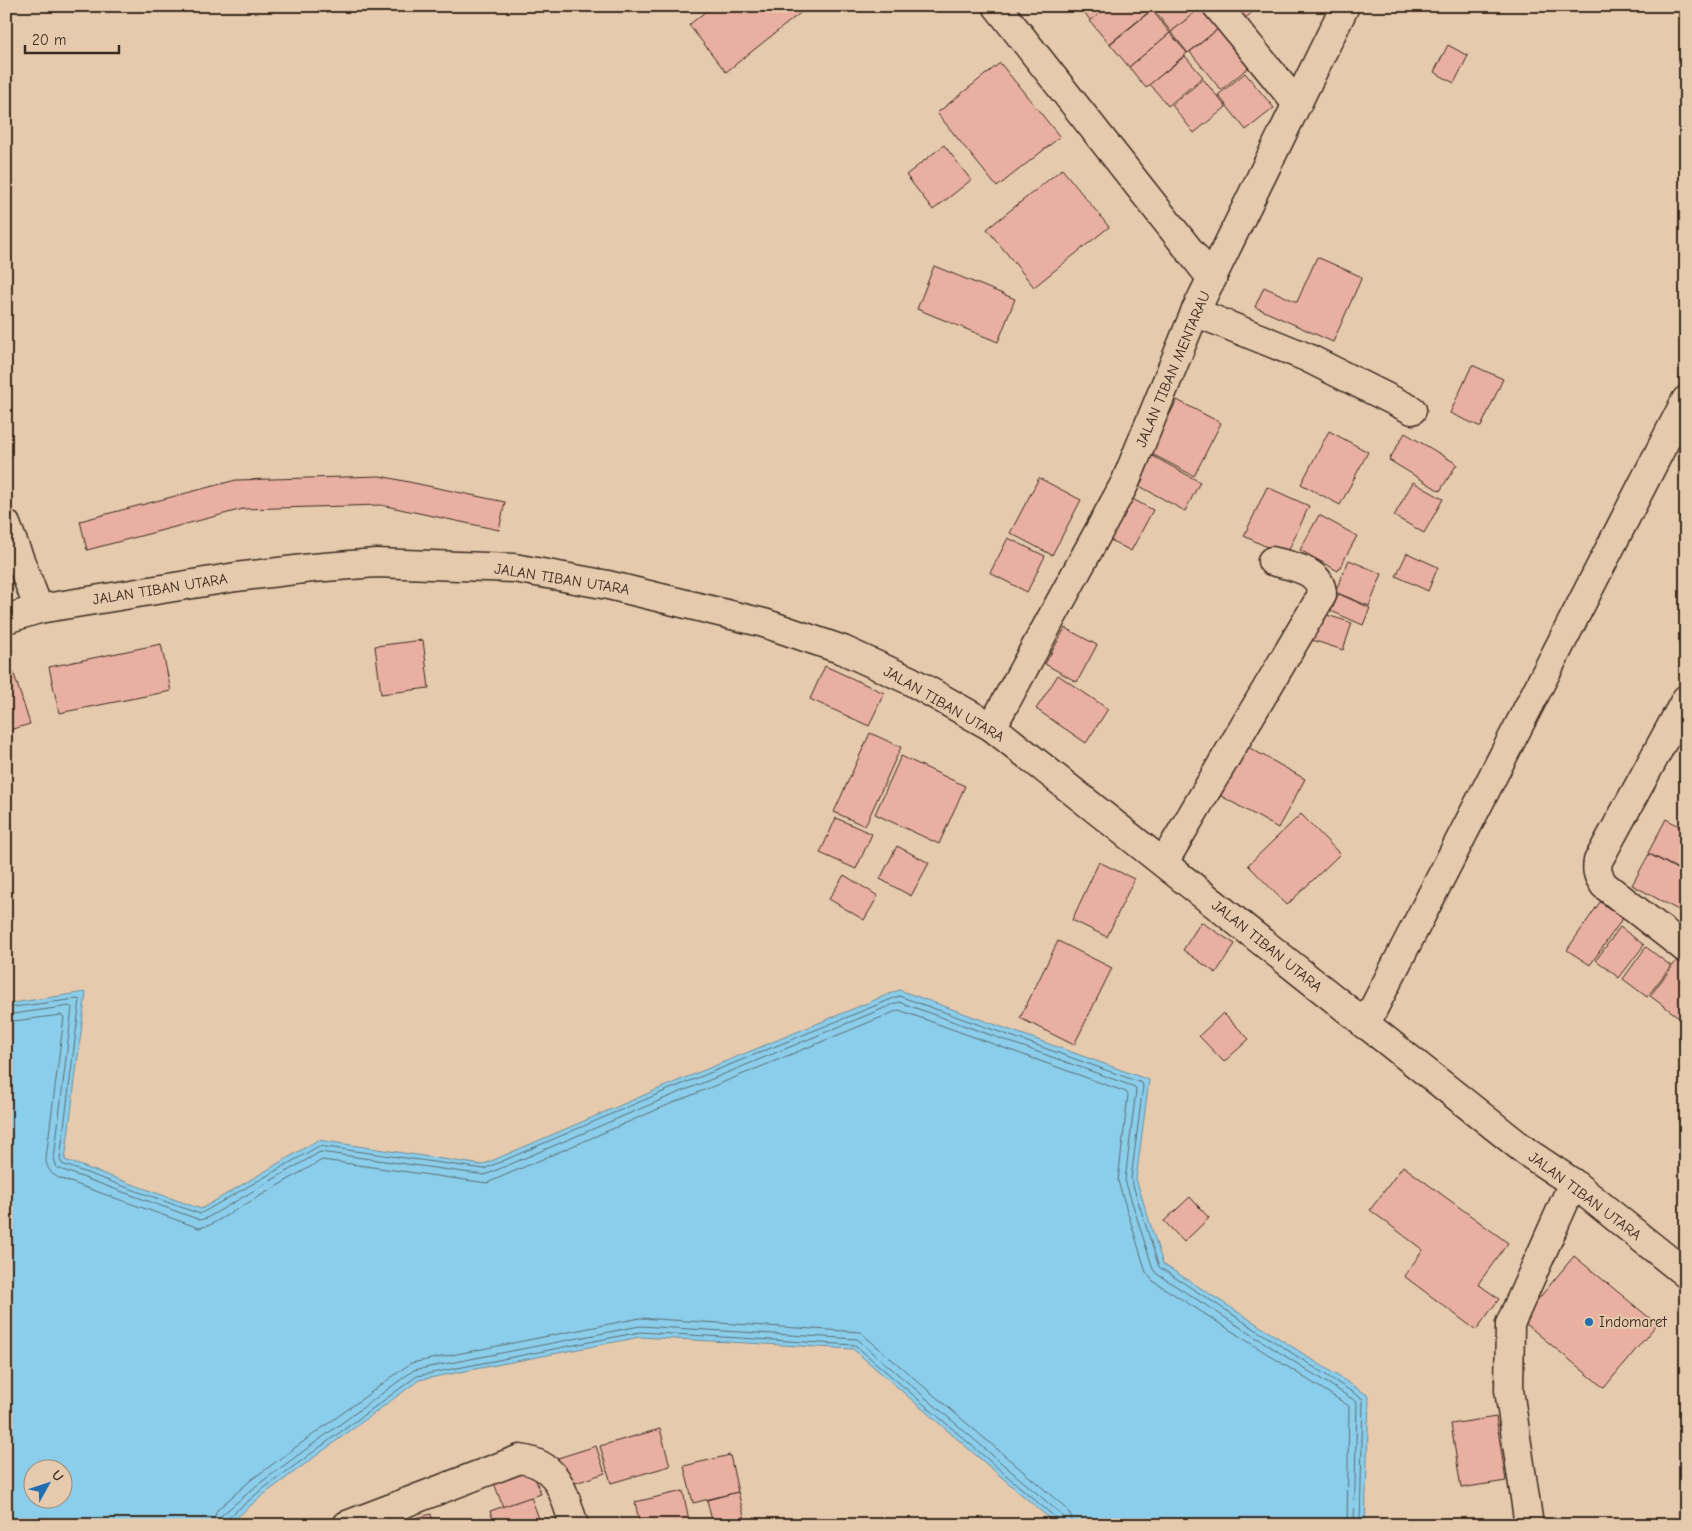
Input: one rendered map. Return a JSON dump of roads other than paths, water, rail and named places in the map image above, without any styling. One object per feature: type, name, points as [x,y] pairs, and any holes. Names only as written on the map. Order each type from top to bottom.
[{"type":"street","points":[[997,6],[1212,279]]},
{"type":"street","points":[[1217,6],[1297,104]]},
{"type":"street","name":"JALAN TIBAN MENTARAU","points":[[992,727],[1125,483],[1195,312],[1345,6]]},
{"type":"street","points":[[1195,312],[1306,357],[1412,410]]},
{"type":"street","points":[[1365,1025],[1686,400]]},
{"type":"street","points":[[6,524],[39,608]]},
{"type":"street","points":[[1164,862],[1322,595],[1322,586],[1315,577],[1301,568],[1272,561]]},
{"type":"street","name":"JALAN TIBAN UTARA","points":[[6,619],[39,608],[236,577],[312,568],[376,563],[514,568],[608,585],[764,623],[843,650],[910,680],[992,727],[1164,862],[1365,1025],[1528,1153],[1573,1183],[1686,1274]]},
{"type":"street","points":[[1686,700],[1598,861],[1597,868],[1598,875],[1604,884],[1686,949]]},
{"type":"street","points":[[1529,1525],[1509,1390],[1510,1324],[1573,1183]]},
{"type":"street","points":[[347,1525],[520,1459],[535,1461],[551,1471],[560,1485],[574,1525]]},
{"type":"water","points":[[899,990],[1149,1080],[1136,1179],[1163,1264],[1369,1396],[1365,1525],[1057,1525],[853,1349],[640,1337],[419,1380],[263,1495],[228,1525],[6,1525],[6,1004],[86,992],[65,1160],[201,1209],[318,1140],[482,1165],[656,1090]]},
{"type":"place","name":"Indomaret","points":[[1589,1322]]}]
